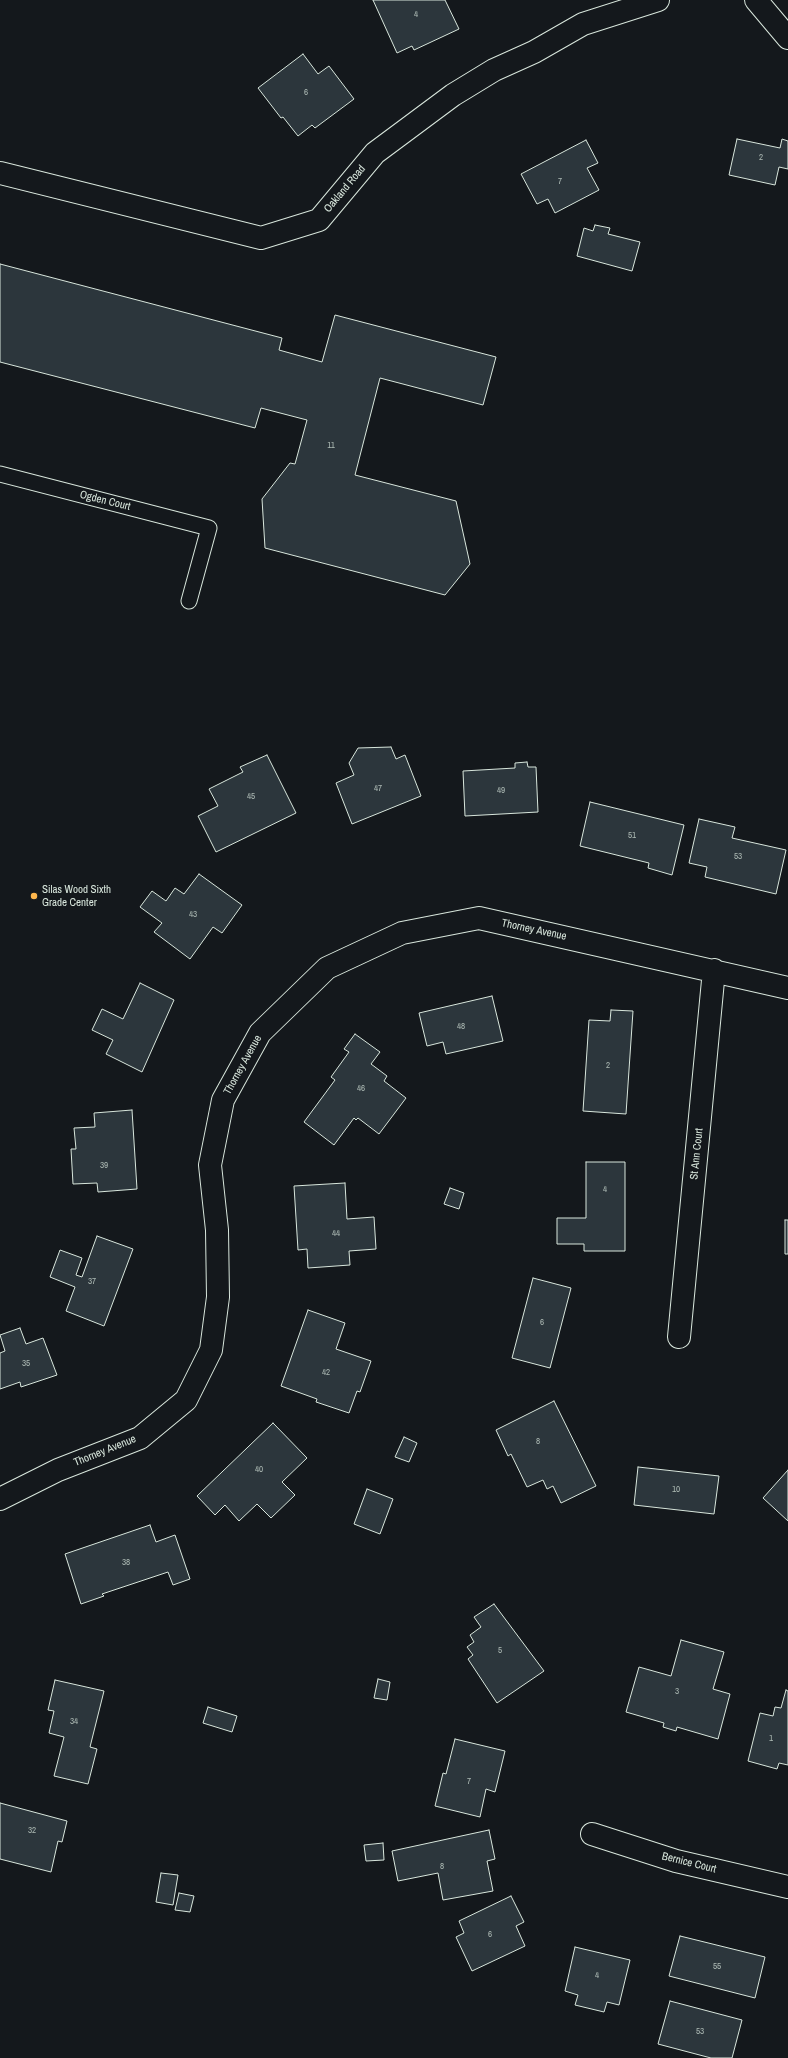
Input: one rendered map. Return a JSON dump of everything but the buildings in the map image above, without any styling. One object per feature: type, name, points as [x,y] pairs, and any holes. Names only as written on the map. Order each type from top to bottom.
[{"type":"street","name":"Oakland Road","points":[[0,173],[261,238],[319,220],[375,153],[453,95],[494,70],[534,52],[583,24],[658,0]]},
{"type":"street","points":[[756,0],[788,38]]},
{"type":"street","name":"Thorney Avenue","points":[[0,1499],[58,1470],[140,1438],[186,1400],[211,1350],[218,1297],[217,1230],[210,1165],[223,1100],[260,1033],[327,968],[402,933],[479,918],[714,970],[788,988]]},
{"type":"street","name":"St Ann Court","points":[[679,1337],[714,970]]},
{"type":"street","name":"Bernice Court","points":[[592,1834],[676,1861],[788,1887]]},
{"type":"lane","name":"Ogden Court","points":[[0,474],[209,528],[189,601]]},
{"type":"place","name":"Silas Wood Sixth Grade Center","points":[[34,896]]}]
